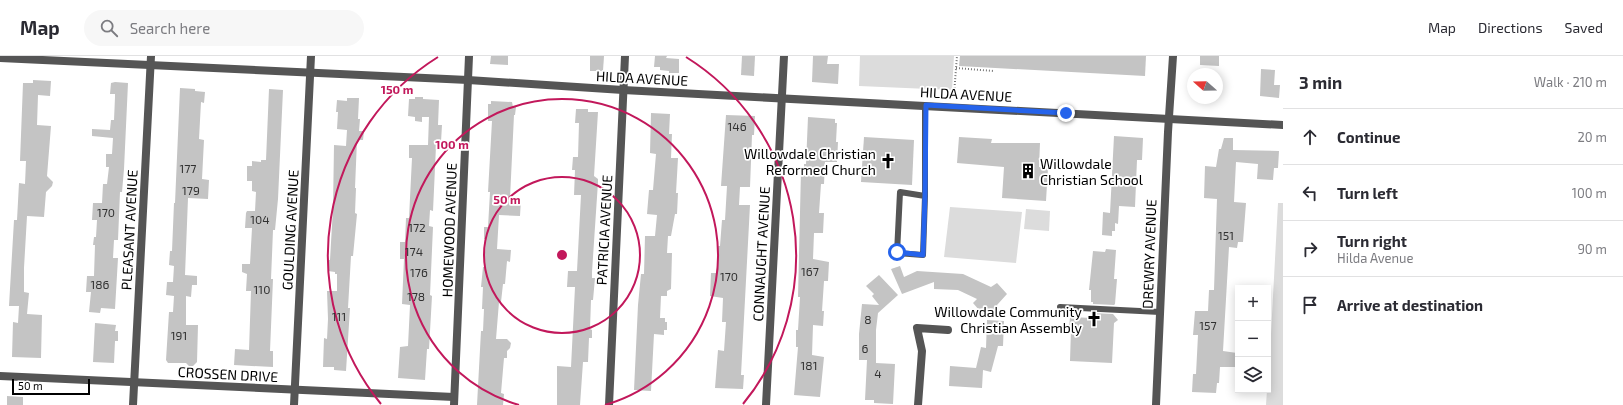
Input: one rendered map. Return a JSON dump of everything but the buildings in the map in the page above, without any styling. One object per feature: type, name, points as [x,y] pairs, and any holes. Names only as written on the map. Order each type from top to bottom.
[{"type":"street","name":"GOULDING AVENUE","points":[[294,405],[312,56]]},
{"type":"street","name":"HOMEWOOD AVENUE","points":[[454,401],[469,56]]},
{"type":"street","name":"PATRICIA AVENUE","points":[[609,405],[625,56]]},
{"type":"street","name":"CONNAUGHT AVENUE","points":[[766,405],[784,56]]},
{"type":"street","name":"DREWRY AVENUE","points":[[1156,405],[1173,56]]},
{"type":"street","name":"HILDA AVENUE","points":[[0,58],[151,60],[311,72],[623,90],[1283,125]]},
{"type":"street","name":"PLEASANT AVENUE","points":[[133,405],[151,60]]},
{"type":"street","points":[[918,405],[922,351],[917,328],[948,330]]},
{"type":"street","name":"CROSSEN DRIVE","points":[[0,376],[134,382],[454,401]]},
{"type":"lane","points":[[925,196],[900,192],[897,252],[923,255],[925,196],[926,105]]},
{"type":"lane","points":[[1060,307],[1160,312]]},
{"type":"path","points":[[954,94],[957,56]]},
{"type":"path","points":[[956,68],[994,71]]},
{"type":"shaded area","points":[[860,56],[954,56],[952,90],[859,86]]},
{"type":"shaded area","points":[[1278,203],[1283,203],[1283,405],[1266,405],[1267,393],[1271,393],[1271,334]]},
{"type":"shaded area","points":[[950,207],[1022,212],[1016,263],[944,257]]},
{"type":"shaded area","points":[[1026,209],[1050,211],[1049,231],[1024,229]]},
{"type":"place","name":"Willowdale Christian Reformed Church","points":[[888,161]]},
{"type":"place","name":"Willowdale Christian School","points":[[1028,171]]},
{"type":"place","name":"Willowdale Community Christian Assembly","points":[[1094,319]]},
{"type":"route","points":[[897,252],[923,255],[926,105],[1066,113]]}]
